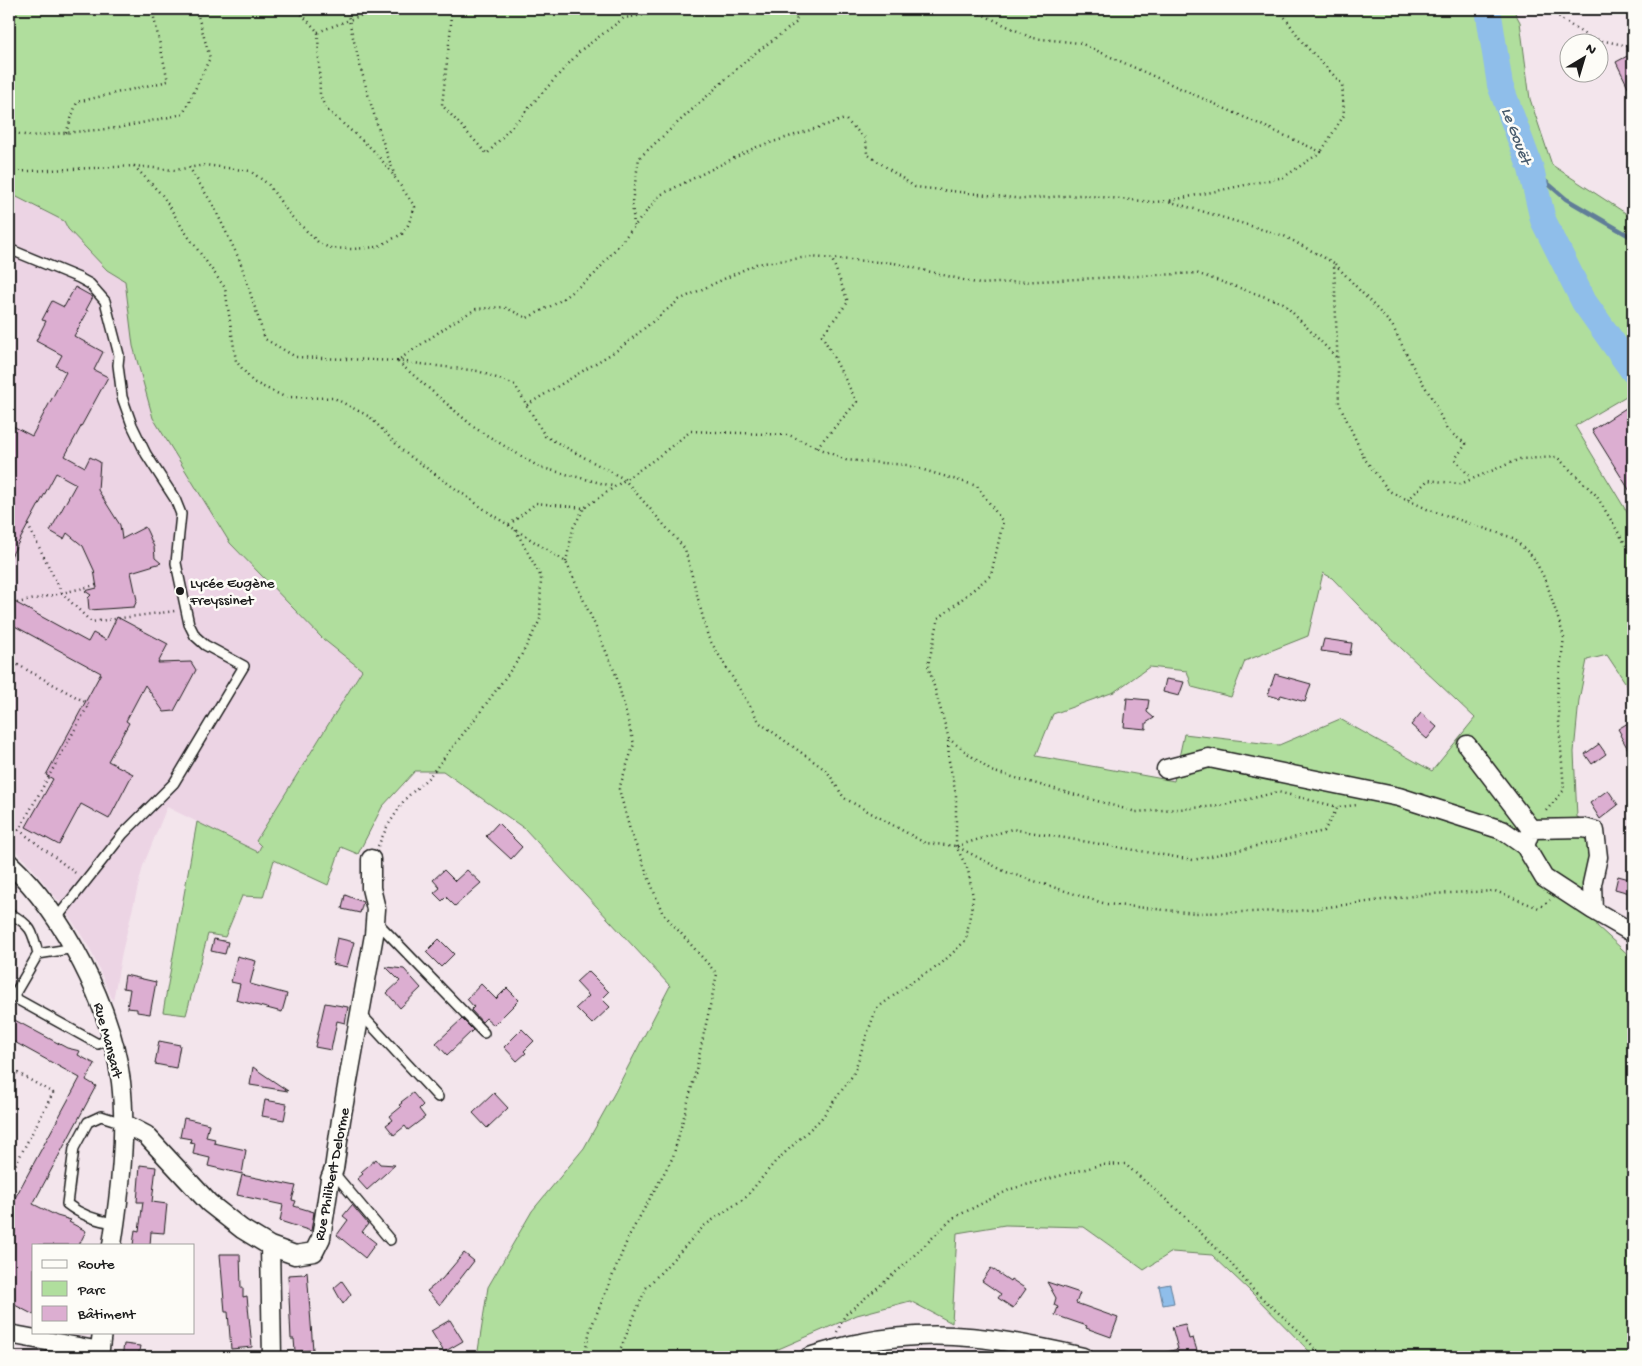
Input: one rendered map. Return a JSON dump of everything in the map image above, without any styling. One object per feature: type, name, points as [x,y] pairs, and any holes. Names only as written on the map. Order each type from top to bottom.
[{"type":"street","points":[[1467,745],[1531,829]]},
{"type":"street","points":[[1166,769],[1210,758],[1399,797],[1502,830],[1524,846],[1544,878],[1633,933]]},
{"type":"street","points":[[1531,829],[1584,828],[1595,831],[1598,857],[1592,884],[1593,910]]},
{"type":"street","points":[[1524,846],[1531,829]]},
{"type":"street","name":"Rue Philibert Delorme","points":[[123,1122],[146,1135],[209,1203],[242,1229],[270,1246],[295,1255],[314,1252],[321,1238],[375,919],[376,909],[370,888],[371,859]]},
{"type":"street","name":"Rue Mansart","points":[[9,863],[42,899],[75,948],[96,993],[111,1038],[121,1081],[123,1122],[112,1244]]},
{"type":"street","points":[[270,1246],[272,1357]]},
{"type":"street","points":[[11,1335],[32,1332]]},
{"type":"street","points":[[11,1335],[99,1354],[102,1334]]},
{"type":"street","points":[[809,1357],[859,1343],[922,1335],[994,1338],[1083,1357]]},
{"type":"lane","points":[[9,249],[79,278],[90,284],[106,301],[119,355],[119,382],[125,407],[146,454],[175,499],[180,514],[176,563],[189,624],[195,636],[205,646],[244,666],[174,783],[123,834],[56,919]]},
{"type":"lane","points":[[9,913],[19,919],[33,932],[38,954],[12,998],[98,1044],[111,1038]]},
{"type":"lane","points":[[375,919],[484,1033]]},
{"type":"lane","points":[[38,954],[75,948]]},
{"type":"lane","points":[[360,1013],[438,1097]]},
{"type":"lane","points":[[115,1223],[77,1212],[67,1204],[74,1148],[88,1122],[100,1116],[123,1122]]},
{"type":"lane","points":[[333,1172],[390,1240]]},
{"type":"path","points":[[66,133],[77,102],[168,81],[152,9]]},
{"type":"path","points":[[9,132],[30,136],[118,128],[182,114],[210,58],[196,9]]},
{"type":"path","points":[[9,172],[134,166],[175,170],[205,165],[250,171],[268,184],[290,215],[318,242],[329,248],[354,249],[377,247],[402,234],[408,225],[415,207],[373,150],[325,108],[320,94],[318,32],[297,9]]},
{"type":"path","points":[[346,9],[359,65],[379,134],[397,181]]},
{"type":"path","points":[[318,32],[380,9]]},
{"type":"path","points":[[450,9],[451,26],[442,105],[487,154],[581,50],[624,18],[656,13],[664,9]]},
{"type":"path","points":[[634,226],[632,202],[639,158],[750,57],[797,22],[795,9]]},
{"type":"path","points":[[971,9],[1032,38],[1080,43],[1322,152]]},
{"type":"path","points":[[397,361],[455,321],[476,309],[504,307],[527,318],[557,303],[594,274],[660,195],[754,148],[845,119],[866,140],[867,154],[915,187],[1024,199],[1080,195],[1153,202],[1168,201],[1284,177],[1322,152],[1344,115],[1342,84],[1303,43],[1279,9]]},
{"type":"path","points":[[1546,9],[1590,38],[1633,47]]},
{"type":"path","points":[[134,166],[163,196],[183,229],[224,288],[236,361],[253,382],[285,397],[334,398],[370,417],[404,452],[508,525],[566,562],[616,675],[634,744],[619,788],[630,830],[662,912],[717,974],[694,1079],[673,1157],[629,1236],[590,1330],[584,1357]]},
{"type":"path","points":[[190,168],[213,205],[240,261],[265,339],[296,357],[397,361],[478,371],[515,385],[545,436],[624,479],[684,549],[708,637],[760,723],[827,771],[844,798],[925,843],[956,846],[1006,872],[1106,904],[1196,913],[1297,911],[1429,894],[1495,892],[1539,908],[1564,891]]},
{"type":"path","points":[[1168,201],[1284,236],[1334,263],[1392,325],[1433,400],[1446,430],[1466,444],[1455,459],[1472,479]]},
{"type":"path","points":[[527,405],[620,349],[679,300],[756,264],[809,257],[894,263],[980,284],[1196,273],[1283,303],[1337,358]]},
{"type":"path","points":[[817,447],[857,402],[822,335],[848,302],[832,258]]},
{"type":"path","points":[[1334,263],[1339,404],[1364,458],[1389,492],[1427,509],[1513,538],[1533,557],[1546,580],[1564,637],[1557,695],[1564,790],[1531,829]]},
{"type":"path","points":[[397,361],[475,428],[539,466],[614,486]]},
{"type":"path","points":[[566,562],[573,528],[584,508],[691,431],[789,435],[846,460],[907,466],[977,486],[1003,522],[991,575],[939,618],[928,665],[949,739],[991,772],[1136,812],[1220,806],[1278,792],[1338,807],[1365,805]]},
{"type":"path","points":[[1408,500],[1428,480],[1460,484],[1520,459],[1557,457],[1596,495],[1633,557]]},
{"type":"path","points":[[508,525],[536,503],[584,508]]},
{"type":"path","points":[[28,525],[62,594],[91,622],[186,609]]},
{"type":"path","points":[[371,859],[387,827],[405,799],[429,777],[478,715],[521,656],[540,620],[541,576],[514,528]]},
{"type":"path","points":[[17,603],[96,585]]},
{"type":"path","points":[[9,660],[88,704],[19,830],[86,881]]},
{"type":"path","points":[[617,1357],[646,1288],[704,1226],[746,1197],[775,1162],[821,1119],[853,1075],[876,1009],[913,981],[940,965],[966,940],[973,897],[968,870],[956,846],[956,795],[948,760],[948,735]]},
{"type":"path","points":[[956,846],[1012,829],[1192,860],[1324,831],[1338,807]]},
{"type":"path","points":[[9,1068],[53,1093],[9,1176]]},
{"type":"path","points":[[829,1352],[845,1315],[902,1267],[953,1218],[1011,1189],[1100,1165],[1125,1164],[1180,1212],[1227,1259],[1255,1292],[1323,1357]]},
{"type":"shaded area","name":"Lycée Eugène Freyssinet","points":[[9,193],[64,221],[68,229],[107,270],[125,281],[362,670],[256,841],[261,846],[258,852],[167,807],[143,866],[122,952],[113,1001],[90,949],[64,908],[33,869],[9,844]]},
{"type":"green space","points":[[9,9],[1513,9],[1520,22],[1530,99],[1552,165],[1633,218],[1633,392],[1575,426],[1633,522],[1633,534],[1627,538],[1633,548],[1633,694],[1607,655],[1587,660],[1579,700],[1574,752],[1577,817],[1601,829],[1597,926],[1633,959],[1633,1357],[1315,1357],[1212,1255],[1172,1252],[1144,1270],[1084,1227],[1005,1225],[957,1233],[952,1323],[910,1301],[857,1315],[760,1357],[477,1357],[488,1287],[532,1211],[584,1148],[670,986],[525,829],[443,771],[415,771],[382,807],[358,854],[341,847],[328,885],[274,860],[263,897],[242,896],[225,937],[208,934],[186,1015],[163,1012],[197,822],[258,852],[261,846],[256,841],[362,670],[323,639],[230,543],[153,418],[133,346],[125,281],[107,270],[68,229],[64,221],[9,193]],"holes":[[[1323,573],[1332,578],[1383,631],[1475,718],[1432,771],[1340,719],[1279,745],[1184,734],[1174,781],[1036,756],[1053,714],[1114,692],[1149,667],[1187,671],[1192,687],[1231,697],[1245,661],[1308,636]]]},
{"type":"water","points":[[1170,1284],[1174,1303],[1163,1305],[1159,1286]]},
{"type":"building","points":[[1633,53],[1633,97],[1616,62]]},
{"type":"building","points":[[75,287],[93,297],[86,310],[88,311],[74,336],[103,352],[94,370],[108,377],[65,456],[85,467],[90,457],[100,462],[98,490],[120,525],[122,539],[145,527],[148,533],[154,547],[155,558],[161,563],[131,572],[137,600],[134,607],[89,610],[88,598],[91,595],[85,591],[97,588],[94,570],[83,546],[67,533],[64,539],[50,531],[76,484],[56,473],[9,560],[9,424],[32,436],[66,372],[56,366],[62,355],[36,341],[46,321],[42,320],[52,301],[64,307]]},
{"type":"building","points":[[1626,408],[1633,419],[1633,496],[1592,430]]},
{"type":"building","points":[[9,599],[88,642],[93,633],[106,640],[117,617],[168,644],[158,663],[191,662],[196,670],[174,711],[164,712],[145,685],[126,721],[129,723],[108,761],[133,774],[109,819],[81,804],[59,845],[26,827],[53,779],[46,775],[101,673],[9,623]]},
{"type":"building","points":[[1324,639],[1352,643],[1350,655],[1321,651]]},
{"type":"building","points":[[1275,674],[1311,684],[1305,702],[1281,695],[1279,698],[1268,695]]},
{"type":"building","points":[[1166,679],[1184,682],[1179,696],[1163,692]]},
{"type":"building","points":[[1127,698],[1149,700],[1147,712],[1154,718],[1146,723],[1146,729],[1124,727]]},
{"type":"building","points":[[1421,713],[1437,727],[1427,739],[1411,725]]},
{"type":"building","points":[[1633,720],[1633,758],[1618,729]]},
{"type":"building","points":[[1599,744],[1606,754],[1592,764],[1585,754]]},
{"type":"building","points":[[1608,790],[1618,805],[1600,819],[1590,803]]},
{"type":"building","points":[[498,823],[522,847],[511,859],[486,836]]},
{"type":"building","points":[[444,870],[455,881],[467,870],[481,883],[455,906],[446,897],[442,901],[434,893],[440,888],[433,880]]},
{"type":"building","points":[[1618,876],[1633,880],[1633,894],[1615,889]]},
{"type":"building","points":[[345,895],[363,902],[360,913],[342,909]]},
{"type":"building","points":[[337,938],[354,942],[347,967],[332,964]]},
{"type":"building","points":[[214,939],[228,942],[225,954],[211,951]]},
{"type":"building","points":[[439,939],[454,954],[441,967],[426,952]]},
{"type":"building","points":[[237,956],[256,961],[250,984],[287,994],[282,1012],[236,1000],[240,984],[231,982]]},
{"type":"building","points":[[386,967],[404,969],[421,988],[400,1008],[387,993],[400,981]]},
{"type":"building","points":[[588,971],[609,992],[602,999],[610,1007],[592,1024],[576,1008],[589,996],[576,982]]},
{"type":"building","points":[[125,975],[156,982],[150,1014],[137,1012],[137,1009],[127,1008],[130,989],[123,988]]},
{"type":"building","points":[[481,984],[496,999],[507,988],[519,1000],[494,1025],[486,1018],[482,1022],[471,1010],[474,1007],[467,999]]},
{"type":"building","points":[[325,1003],[348,1007],[345,1023],[337,1021],[331,1050],[315,1047]]},
{"type":"building","points":[[9,1017],[67,1048],[80,1051],[78,1055],[95,1064],[86,1080],[96,1086],[33,1204],[57,1216],[71,1220],[69,1222],[86,1231],[80,1244],[32,1244],[32,1314],[9,1302],[9,1209],[80,1078],[9,1039]]},
{"type":"building","points":[[462,1019],[473,1030],[447,1055],[436,1043]]},
{"type":"building","points":[[522,1029],[534,1041],[524,1051],[526,1053],[517,1061],[504,1047]]},
{"type":"building","points":[[159,1041],[180,1045],[176,1068],[155,1064]]},
{"type":"building","points":[[253,1067],[260,1072],[288,1091],[250,1085]]},
{"type":"building","points":[[413,1093],[423,1105],[419,1109],[425,1117],[408,1130],[405,1126],[394,1135],[386,1125],[393,1120],[390,1116],[401,1107],[399,1105],[401,1102]]},
{"type":"building","points":[[494,1093],[508,1108],[487,1128],[473,1113]]},
{"type":"building","points":[[265,1100],[287,1104],[284,1120],[262,1116]]},
{"type":"building","points":[[184,1118],[209,1124],[206,1137],[215,1139],[214,1143],[246,1150],[242,1174],[208,1166],[210,1158],[193,1154],[195,1143],[190,1142],[191,1139],[180,1137]]},
{"type":"building","points":[[376,1159],[380,1164],[395,1165],[367,1190],[357,1179],[363,1174],[361,1172]]},
{"type":"building","points":[[140,1165],[156,1167],[152,1202],[167,1204],[164,1233],[151,1232],[150,1244],[133,1244],[135,1230],[139,1231],[143,1202],[137,1202]]},
{"type":"building","points":[[242,1175],[296,1186],[292,1200],[296,1201],[294,1206],[314,1212],[311,1231],[280,1221],[283,1205],[237,1195]]},
{"type":"building","points":[[352,1205],[368,1224],[362,1232],[376,1243],[365,1258],[337,1235],[348,1220],[343,1216]]},
{"type":"building","points":[[464,1253],[474,1261],[440,1305],[427,1291],[442,1279]]},
{"type":"building","points":[[220,1254],[240,1254],[241,1288],[243,1288],[243,1297],[247,1296],[252,1347],[231,1349],[228,1312],[225,1312]]},
{"type":"building","points":[[991,1268],[1026,1289],[1013,1308],[998,1298],[1001,1294],[982,1281]]},
{"type":"building","points":[[307,1271],[313,1350],[295,1351],[294,1339],[291,1339],[288,1275],[304,1274]]},
{"type":"building","points":[[342,1281],[351,1294],[343,1304],[334,1288]]},
{"type":"building","points":[[1047,1282],[1080,1293],[1076,1303],[1118,1318],[1111,1337],[1055,1315],[1058,1307],[1054,1305],[1056,1298]]},
{"type":"building","points":[[450,1320],[463,1341],[444,1352],[431,1331]]},
{"type":"building","points":[[1185,1324],[1189,1339],[1193,1338],[1199,1357],[1164,1357],[1163,1353],[1178,1349],[1172,1327]]},
{"type":"building","points":[[124,1344],[140,1346],[138,1357],[122,1357]]},
{"type":"waterway","points":[[1488,9],[1500,85],[1531,169],[1543,220],[1584,302],[1633,371]]},
{"type":"waterway","name":"Le Gouët","points":[[1531,169],[1566,199],[1633,238]]},
{"type":"place","name":"Lycée Eugène Freyssinet","points":[[180,591]]}]
